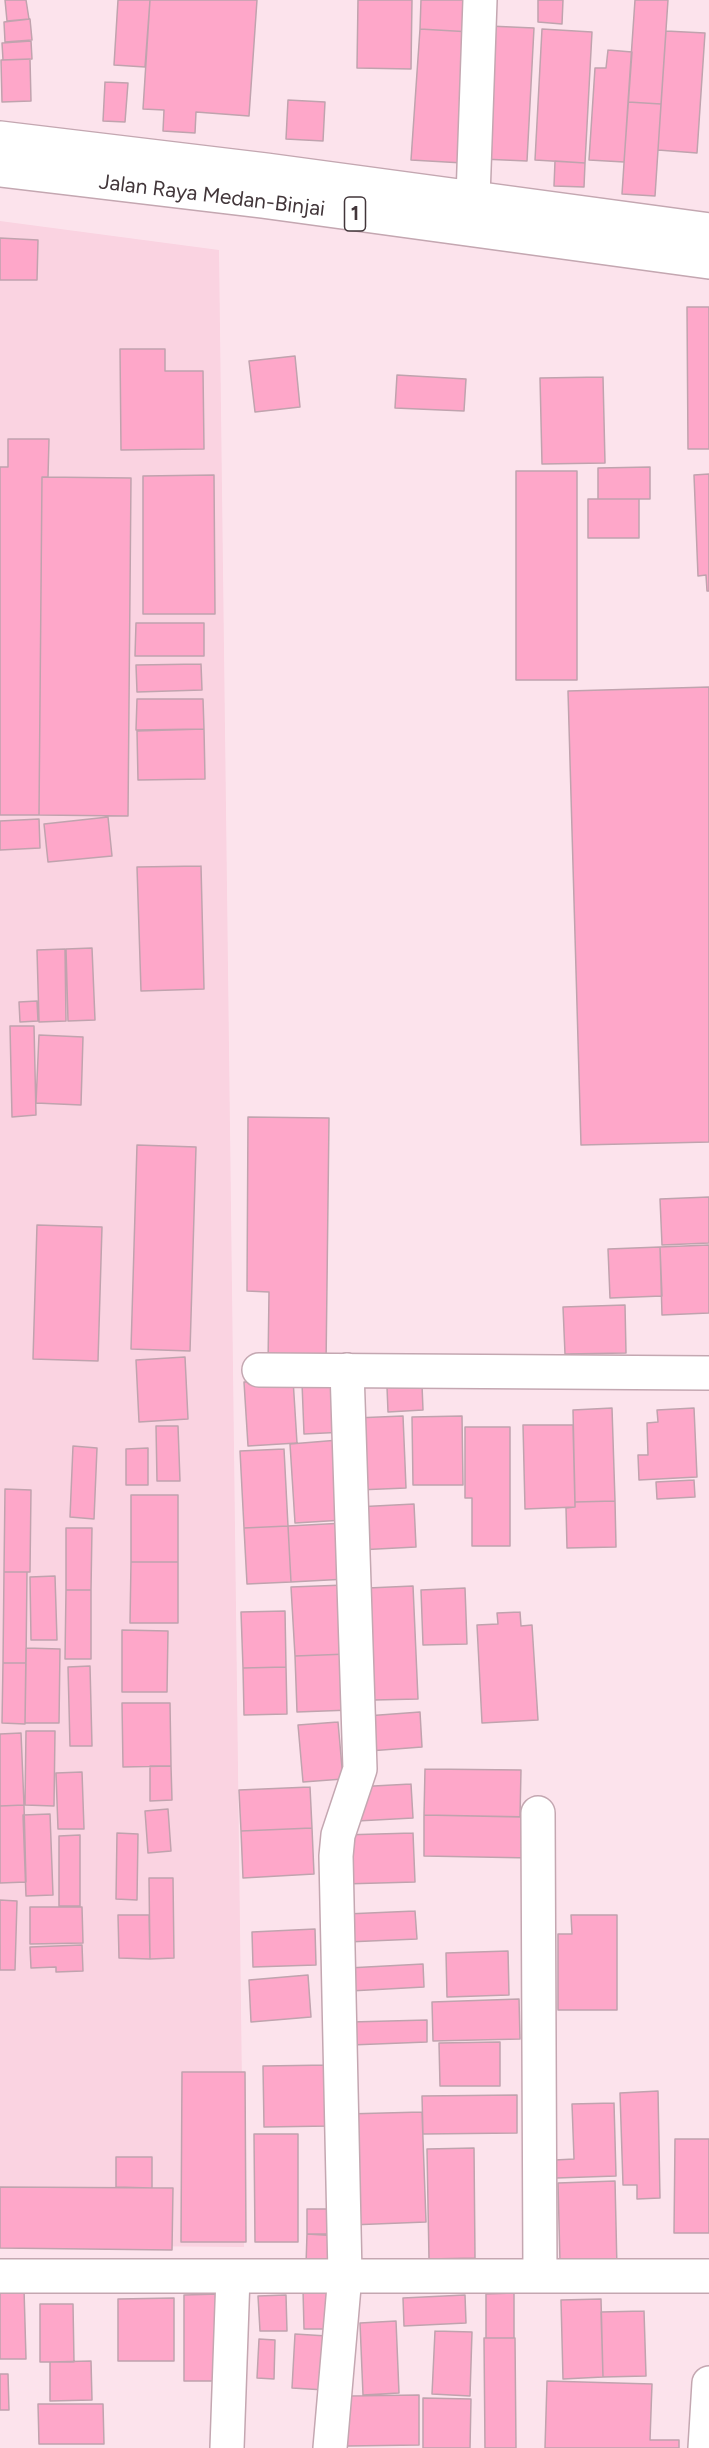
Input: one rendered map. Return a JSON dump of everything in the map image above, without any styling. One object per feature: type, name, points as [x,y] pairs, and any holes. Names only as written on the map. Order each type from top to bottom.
[{"type":"main road","points":[[473,197],[480,0]]},
{"type":"main road","name":"Jalan Raya Medan-Binjai","points":[[0,138],[473,197],[709,230]]},
{"type":"main road","name":"Jalan Raya Medan-Binjai","points":[[0,170],[263,201],[709,262]]},
{"type":"main road","points":[[259,1370],[709,1373]]},
{"type":"main road","points":[[330,2448],[345,2276],[336,1856],[338,1835],[360,1769],[347,1371]]},
{"type":"main road","points":[[538,1813],[540,2276]]},
{"type":"main road","points":[[0,2276],[709,2276]]},
{"type":"main road","points":[[227,2448],[233,2276]]},
{"type":"main road","points":[[705,2448],[709,2383]]},
{"type":"shaded area","points":[[0,221],[219,250],[244,2247],[0,2245]]},
{"type":"building","points":[[5,0],[26,0],[29,19],[7,21]]},
{"type":"building","points":[[118,0],[150,0],[145,67],[114,65]]},
{"type":"building","points":[[150,0],[257,0],[249,116],[196,112],[195,133],[163,131],[164,110],[143,109]]},
{"type":"building","points":[[358,0],[412,0],[411,69],[357,68]]},
{"type":"building","points":[[421,0],[474,0],[471,32],[420,29]]},
{"type":"building","points":[[538,0],[563,0],[562,24],[538,22]]},
{"type":"building","points":[[635,0],[668,0],[661,104],[628,102]]},
{"type":"building","points":[[30,19],[32,40],[5,42],[4,22]]},
{"type":"building","points":[[489,26],[534,28],[527,161],[482,159]]},
{"type":"building","points":[[420,29],[471,32],[463,163],[411,160]]},
{"type":"building","points":[[542,29],[592,32],[585,163],[535,160]]},
{"type":"building","points":[[666,31],[705,33],[697,153],[658,150]]},
{"type":"building","points":[[31,41],[32,59],[3,60],[2,43]]},
{"type":"building","points":[[608,50],[632,52],[624,162],[589,160],[595,68],[606,68]]},
{"type":"building","points":[[30,59],[31,101],[2,102],[1,60]]},
{"type":"building","points":[[105,82],[128,83],[125,122],[103,121]]},
{"type":"building","points":[[288,100],[325,102],[323,141],[286,139]]},
{"type":"building","points":[[628,102],[661,104],[655,196],[622,194]]},
{"type":"building","points":[[555,161],[585,163],[584,187],[554,186]]},
{"type":"building","points":[[0,238],[38,240],[37,280],[0,280]]},
{"type":"building","points":[[687,307],[709,307],[709,449],[688,449]]},
{"type":"building","points":[[120,349],[165,349],[165,371],[203,371],[204,449],[121,450]]},
{"type":"building","points":[[295,356],[300,407],[255,412],[249,361]]},
{"type":"building","points":[[397,375],[466,379],[464,411],[395,408]]},
{"type":"building","points":[[603,377],[605,463],[542,464],[540,378]]},
{"type":"building","points":[[8,439],[49,439],[48,477],[42,477],[39,815],[0,815],[0,467],[8,467]]},
{"type":"building","points":[[650,467],[650,499],[598,499],[598,468]]},
{"type":"building","points":[[516,471],[577,471],[577,680],[516,680]]},
{"type":"building","points":[[709,474],[709,591],[707,591],[706,575],[698,576],[694,475]]},
{"type":"building","points":[[214,475],[215,614],[143,614],[143,476]]},
{"type":"building","points":[[42,477],[131,478],[128,816],[39,815]]},
{"type":"building","points":[[588,499],[639,499],[639,538],[588,538]]},
{"type":"building","points":[[136,623],[204,623],[204,656],[135,656]]},
{"type":"building","points":[[201,664],[202,690],[137,692],[136,665]]},
{"type":"building","points":[[709,687],[709,1142],[581,1145],[568,691]]},
{"type":"building","points":[[137,699],[203,699],[204,729],[136,730]]},
{"type":"building","points":[[204,729],[205,779],[138,780],[137,731]]},
{"type":"building","points":[[108,817],[112,856],[48,862],[44,824]]},
{"type":"building","points":[[39,819],[40,848],[0,850],[0,821]]},
{"type":"building","points":[[201,866],[204,989],[141,991],[137,867]]},
{"type":"building","points":[[92,948],[95,1020],[68,1021],[66,949]]},
{"type":"building","points":[[65,949],[66,1021],[39,1022],[37,950]]},
{"type":"building","points":[[37,1001],[38,1021],[20,1022],[19,1002]]},
{"type":"building","points":[[10,1026],[34,1026],[36,1115],[12,1117]]},
{"type":"building","points":[[39,1035],[83,1037],[81,1105],[36,1103]]},
{"type":"building","points":[[248,1117],[329,1118],[326,1366],[268,1365],[269,1292],[247,1291]]},
{"type":"building","points":[[137,1145],[196,1147],[190,1351],[131,1349]]},
{"type":"building","points":[[709,1197],[709,1243],[662,1245],[660,1199]]},
{"type":"building","points":[[37,1225],[102,1227],[98,1361],[33,1359]]},
{"type":"building","points":[[709,1245],[709,1313],[662,1315],[660,1247]]},
{"type":"building","points":[[660,1247],[662,1296],[610,1298],[608,1249]]},
{"type":"building","points":[[625,1305],[626,1353],[565,1354],[563,1307]]},
{"type":"building","points":[[185,1357],[188,1419],[139,1422],[136,1360]]},
{"type":"building","points":[[293,1379],[297,1443],[248,1446],[244,1382]]},
{"type":"building","points":[[344,1382],[346,1432],[304,1434],[302,1383]]},
{"type":"building","points":[[422,1385],[423,1410],[388,1412],[387,1387]]},
{"type":"building","points":[[612,1408],[615,1501],[575,1502],[573,1410]]},
{"type":"building","points":[[694,1408],[697,1477],[639,1480],[638,1455],[648,1455],[647,1423],[658,1422],[657,1410]]},
{"type":"building","points":[[403,1416],[406,1488],[358,1490],[355,1418]]},
{"type":"building","points":[[462,1416],[463,1485],[413,1485],[412,1417]]},
{"type":"building","points":[[523,1425],[573,1425],[575,1507],[525,1509]]},
{"type":"building","points":[[156,1426],[178,1426],[180,1481],[157,1481]]},
{"type":"building","points":[[465,1427],[510,1427],[510,1546],[472,1546],[472,1498],[465,1498]]},
{"type":"building","points":[[339,1440],[344,1520],[295,1523],[290,1444]]},
{"type":"building","points":[[73,1446],[97,1448],[94,1519],[70,1517]]},
{"type":"building","points":[[148,1448],[148,1485],[126,1485],[126,1449]]},
{"type":"building","points":[[284,1449],[288,1526],[244,1528],[240,1451]]},
{"type":"building","points":[[694,1480],[695,1497],[657,1499],[656,1482]]},
{"type":"building","points":[[5,1489],[31,1490],[30,1572],[4,1572]]},
{"type":"building","points":[[131,1495],[178,1495],[178,1562],[131,1562]]},
{"type":"building","points":[[615,1501],[616,1547],[567,1548],[566,1508],[575,1507],[575,1502]]},
{"type":"building","points":[[414,1504],[416,1547],[358,1550],[356,1507]]},
{"type":"building","points":[[345,1523],[347,1579],[291,1582],[288,1526]]},
{"type":"building","points":[[288,1526],[291,1582],[247,1584],[244,1528]]},
{"type":"building","points":[[66,1528],[92,1528],[91,1590],[66,1590]]},
{"type":"building","points":[[131,1562],[178,1562],[178,1623],[130,1623]]},
{"type":"building","points":[[4,1572],[27,1572],[26,1663],[3,1663]]},
{"type":"building","points":[[55,1576],[57,1640],[31,1640],[30,1577]]},
{"type":"building","points":[[345,1585],[348,1654],[295,1656],[291,1587]]},
{"type":"building","points":[[413,1586],[418,1699],[374,1700],[368,1588]]},
{"type":"building","points":[[465,1588],[467,1644],[423,1645],[421,1590]]},
{"type":"building","points":[[66,1590],[91,1590],[91,1659],[65,1659]]},
{"type":"building","points":[[285,1611],[286,1667],[243,1668],[241,1612]]},
{"type":"building","points":[[520,1612],[521,1626],[532,1625],[538,1720],[482,1723],[477,1625],[498,1624],[497,1613]]},
{"type":"building","points":[[122,1630],[168,1631],[167,1692],[122,1692]]},
{"type":"building","points":[[26,1648],[60,1649],[59,1723],[25,1723]]},
{"type":"building","points":[[348,1654],[351,1710],[297,1712],[295,1656]]},
{"type":"building","points":[[3,1663],[26,1663],[25,1724],[2,1723]]},
{"type":"building","points":[[90,1666],[92,1746],[70,1746],[68,1667]]},
{"type":"building","points":[[286,1667],[287,1714],[244,1715],[243,1668]]},
{"type":"building","points":[[122,1703],[170,1703],[171,1766],[123,1767]]},
{"type":"building","points":[[420,1712],[422,1747],[369,1751],[366,1716]]},
{"type":"building","points":[[338,1722],[343,1779],[303,1782],[298,1725]]},
{"type":"building","points":[[26,1731],[55,1731],[54,1806],[25,1805]]},
{"type":"building","points":[[21,1733],[24,1805],[0,1806],[0,1734]]},
{"type":"building","points":[[150,1766],[171,1766],[172,1800],[150,1801]]},
{"type":"building","points":[[425,1769],[521,1770],[520,1817],[424,1815]]},
{"type":"building","points":[[82,1772],[84,1829],[58,1829],[56,1773]]},
{"type":"building","points":[[411,1784],[413,1818],[357,1821],[355,1787]]},
{"type":"building","points":[[310,1787],[312,1828],[241,1831],[239,1790]]},
{"type":"building","points":[[24,1805],[26,1882],[0,1883],[0,1806]]},
{"type":"building","points":[[168,1809],[171,1851],[148,1853],[145,1811]]},
{"type":"building","points":[[50,1814],[53,1895],[26,1896],[23,1815]]},
{"type":"building","points":[[424,1815],[533,1817],[532,1858],[424,1856]]},
{"type":"building","points":[[312,1828],[314,1874],[243,1878],[241,1831]]},
{"type":"building","points":[[117,1833],[138,1834],[137,1900],[116,1899]]},
{"type":"building","points":[[413,1833],[415,1882],[343,1884],[342,1835]]},
{"type":"building","points":[[80,1835],[80,1906],[59,1906],[59,1836]]},
{"type":"building","points":[[149,1878],[173,1878],[174,1958],[150,1959]]},
{"type":"building","points":[[0,1900],[17,1901],[15,1970],[0,1970]]},
{"type":"building","points":[[30,1907],[82,1907],[83,1943],[30,1944]]},
{"type":"building","points":[[415,1911],[417,1939],[347,1942],[346,1914]]},
{"type":"building","points":[[118,1915],[149,1915],[150,1959],[119,1958]]},
{"type":"building","points":[[571,1915],[617,1915],[617,2010],[558,2010],[558,1934],[572,1934]]},
{"type":"building","points":[[315,1929],[316,1965],[253,1967],[252,1932]]},
{"type":"building","points":[[82,1945],[83,1971],[56,1972],[56,1967],[31,1968],[30,1947]]},
{"type":"building","points":[[508,1951],[509,1995],[447,1997],[446,1953]]},
{"type":"building","points":[[423,1964],[424,1987],[350,1991],[348,1968]]},
{"type":"building","points":[[308,1975],[311,2017],[251,2022],[249,1980]]},
{"type":"building","points":[[519,1999],[520,2039],[433,2041],[432,2002]]},
{"type":"building","points":[[427,2020],[427,2042],[351,2045],[351,2022]]},
{"type":"building","points":[[500,2042],[500,2086],[440,2086],[439,2043]]},
{"type":"building","points":[[329,2065],[330,2126],[264,2127],[263,2066]]},
{"type":"building","points":[[182,2072],[245,2072],[246,2242],[181,2242]]},
{"type":"building","points":[[658,2091],[660,2198],[637,2199],[637,2185],[623,2185],[620,2093]]},
{"type":"building","points":[[517,2095],[517,2133],[423,2134],[422,2096]]},
{"type":"building","points":[[614,2103],[616,2176],[556,2178],[555,2160],[574,2159],[572,2104]]},
{"type":"building","points":[[422,2112],[426,2222],[350,2225],[346,2114]]},
{"type":"building","points":[[254,2134],[298,2134],[298,2242],[255,2242]]},
{"type":"building","points":[[675,2139],[709,2139],[709,2233],[674,2233]]},
{"type":"building","points":[[474,2148],[475,2258],[429,2259],[427,2149]]},
{"type":"building","points":[[116,2157],[152,2157],[152,2188],[116,2187]]},
{"type":"building","points":[[615,2181],[617,2269],[560,2262],[558,2183]]},
{"type":"building","points":[[0,2187],[173,2188],[172,2250],[0,2248]]},
{"type":"building","points":[[307,2209],[339,2209],[340,2234],[307,2234]]},
{"type":"building","points":[[307,2234],[339,2236],[337,2267],[306,2265]]},
{"type":"building","points":[[0,2289],[24,2289],[26,2359],[0,2359]]},
{"type":"building","points":[[303,2290],[335,2290],[335,2329],[304,2329]]},
{"type":"building","points":[[514,2293],[514,2338],[486,2338],[486,2294]]},
{"type":"building","points":[[220,2294],[220,2381],[184,2381],[184,2295]]},
{"type":"building","points":[[286,2295],[287,2331],[260,2331],[258,2296]]},
{"type":"building","points":[[465,2295],[466,2323],[404,2326],[403,2298]]},
{"type":"building","points":[[174,2298],[174,2361],[118,2361],[118,2299]]},
{"type":"building","points":[[601,2299],[603,2377],[563,2379],[561,2300]]},
{"type":"building","points":[[40,2304],[73,2304],[74,2362],[40,2362]]},
{"type":"building","points":[[644,2311],[646,2376],[603,2377],[601,2312]]},
{"type":"building","points":[[396,2321],[399,2393],[363,2395],[360,2323]]},
{"type":"building","points":[[435,2331],[472,2332],[470,2396],[432,2394]]},
{"type":"building","points":[[295,2334],[327,2336],[325,2390],[292,2388]]},
{"type":"building","points":[[484,2338],[515,2338],[516,2448],[485,2448]]},
{"type":"building","points":[[259,2339],[275,2340],[274,2379],[257,2378]]},
{"type":"building","points":[[91,2361],[92,2400],[50,2401],[50,2362]]},
{"type":"building","points":[[0,2374],[8,2374],[9,2410],[0,2410]]},
{"type":"building","points":[[547,2381],[652,2384],[650,2440],[679,2440],[679,2448],[545,2448]]},
{"type":"building","points":[[419,2395],[419,2445],[347,2446],[347,2396]]},
{"type":"building","points":[[423,2398],[471,2399],[470,2448],[423,2448]]},
{"type":"building","points":[[38,2404],[103,2404],[104,2444],[39,2444]]}]
